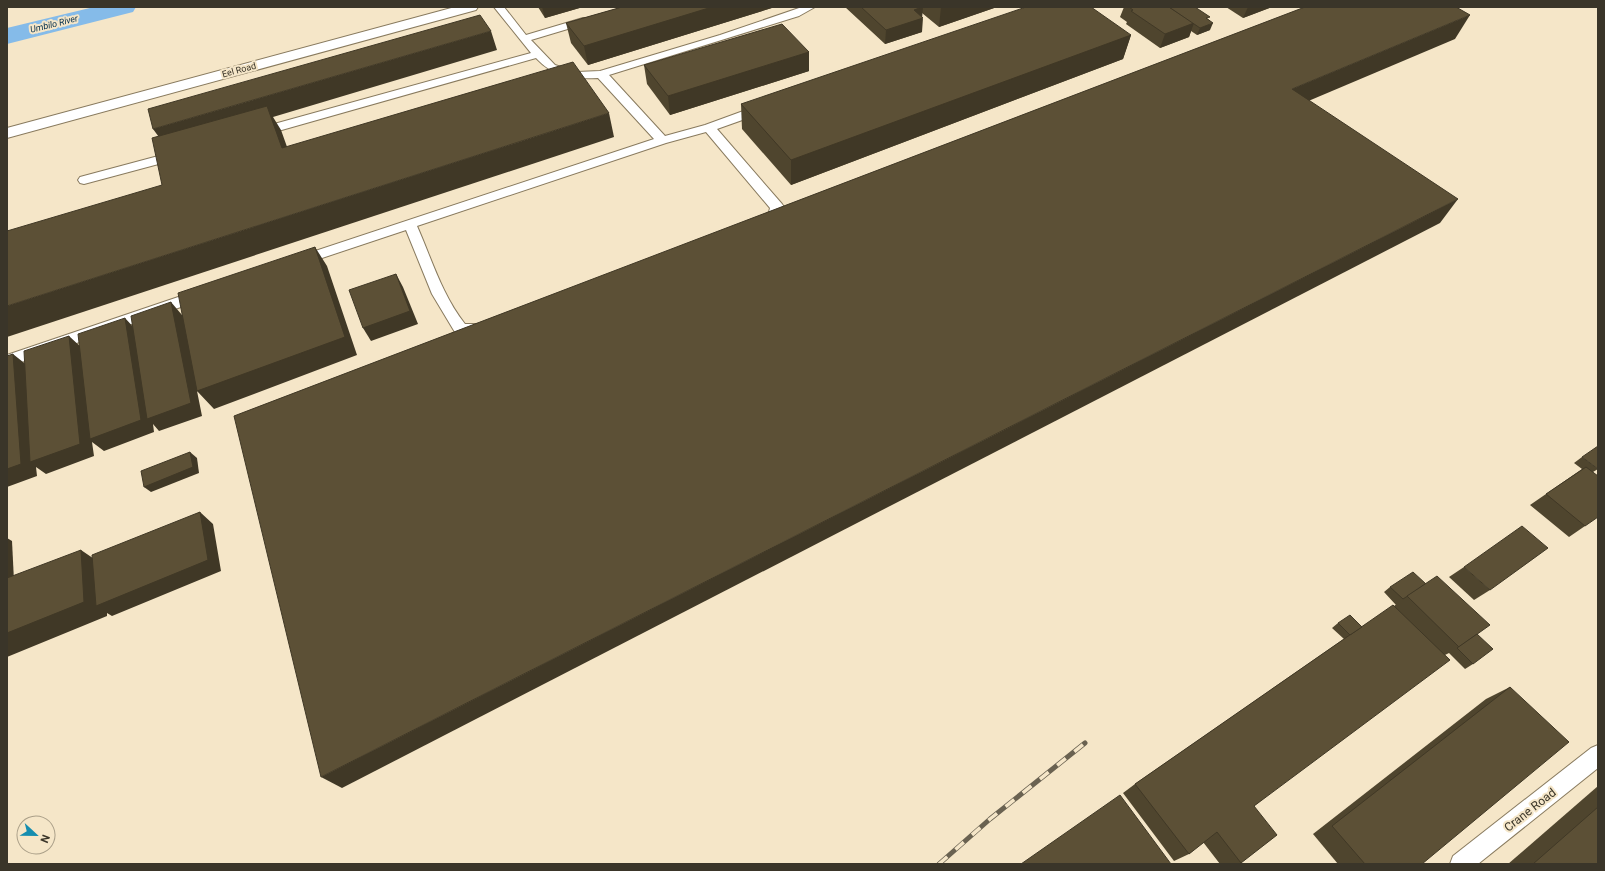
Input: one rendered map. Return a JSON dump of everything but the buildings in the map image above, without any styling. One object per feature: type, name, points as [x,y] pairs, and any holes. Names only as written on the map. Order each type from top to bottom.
[{"type":"street","name":"Eel Road","points":[[7,133],[471,7]]},
{"type":"lane","points":[[499,7],[524,39],[551,67],[559,71],[584,76],[601,74],[724,37],[795,14],[810,7]]},
{"type":"lane","points":[[524,39],[596,17]]},
{"type":"lane","points":[[245,136],[539,54]]},
{"type":"lane","points":[[601,74],[662,140]]},
{"type":"lane","points":[[290,264],[662,140],[709,128],[775,104]]},
{"type":"lane","points":[[709,128],[777,206],[777,212],[771,219],[754,227]]},
{"type":"lane","points":[[84,180],[192,151]]},
{"type":"lane","points":[[410,225],[441,295],[461,330],[470,331],[493,326]]},
{"type":"lane","points":[[7,361],[215,289]]},
{"type":"lane","name":"Crane Road","points":[[1461,864],[1598,755]]},
{"type":"waterway","name":"Umbilo River","points":[[7,36],[124,7]]},
{"type":"railway","points":[[939,864],[990,819],[1085,743]]}]
